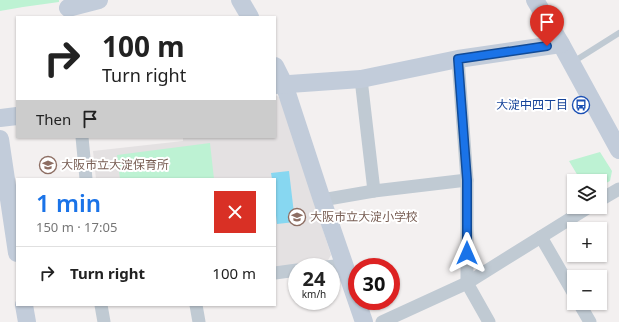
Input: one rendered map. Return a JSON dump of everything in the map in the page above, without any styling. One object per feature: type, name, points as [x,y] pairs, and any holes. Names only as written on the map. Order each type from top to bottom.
[{"type":"street","points":[[68,8],[99,0]]},
{"type":"street","points":[[240,0],[249,16]]},
{"type":"street","points":[[535,0],[619,150]]},
{"type":"street","points":[[279,84],[361,79],[458,59],[561,44]]},
{"type":"street","points":[[458,59],[467,180],[467,283],[489,322]]},
{"type":"street","points":[[276,70],[279,84],[322,200],[364,322]]},
{"type":"street","points":[[361,79],[374,191]]},
{"type":"street","points":[[0,118],[16,116]]},
{"type":"street","points":[[0,138],[9,213],[16,248]]},
{"type":"street","points":[[82,138],[86,178]]},
{"type":"street","points":[[322,200],[374,191],[467,180]]},
{"type":"street","points":[[607,196],[619,189]]},
{"type":"street","points":[[382,322],[467,283],[577,214]]},
{"type":"street","points":[[541,236],[567,282]]},
{"type":"street","points":[[340,265],[344,265]]},
{"type":"street","points":[[276,272],[288,271]]},
{"type":"street","points":[[24,306],[27,322]]},
{"type":"street","points":[[101,306],[104,322]]},
{"type":"street","points":[[196,306],[199,322]]},
{"type":"street","points":[[583,310],[590,322]]},
{"type":"lane","points":[[571,62],[619,33]]},
{"type":"shaded area","name":"大阪市立大淀小学校","points":[[276,96],[281,98],[331,255],[329,258],[288,258],[288,266],[276,267],[276,178],[96,178],[93,151],[183,141],[183,138],[276,138]]},
{"type":"green space","points":[[0,0],[59,0],[59,2],[0,11]]},
{"type":"green space","points":[[210,143],[214,178],[120,178],[117,155]]},
{"type":"green space","points":[[600,152],[612,171],[610,181],[607,182],[607,174],[577,174],[569,161]]},
{"type":"water","points":[[289,171],[295,222],[277,224],[276,178],[272,178],[271,173]]},
{"type":"place","name":"大淀中四丁目","points":[[581,105]]},
{"type":"place","name":"大阪市立大淀保育所","points":[[48,165]]},
{"type":"place","name":"大阪市立大淀小学校","points":[[297,217]]},
{"type":"route","points":[[467,253],[467,180],[458,59],[547,46]]}]
